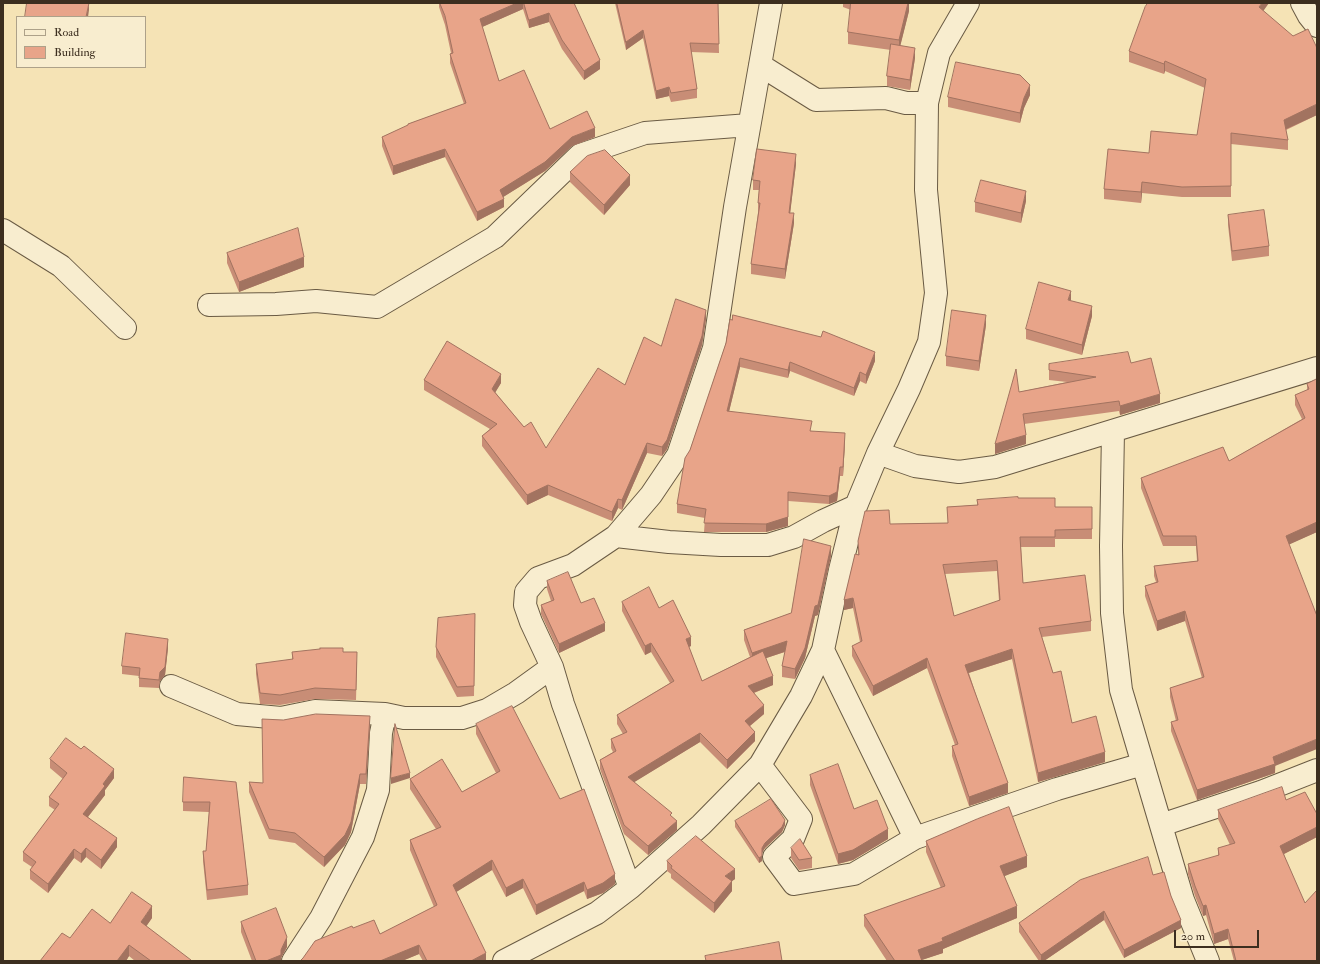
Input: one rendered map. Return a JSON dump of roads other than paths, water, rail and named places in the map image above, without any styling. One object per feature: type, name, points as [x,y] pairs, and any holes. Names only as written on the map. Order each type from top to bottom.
[{"type":"street","points":[[630,888],[563,704],[552,667],[531,622],[525,605],[526,592],[538,578],[573,565],[616,536],[650,495],[678,455],[714,348],[735,207],[771,3]]},
{"type":"street","points":[[504,961],[597,913],[630,888],[701,825],[760,765],[801,696],[823,650],[840,570],[856,506],[878,453],[909,389],[929,342],[936,293],[926,190],[927,103],[939,53],[968,3]]},
{"type":"street","points":[[1302,3],[1309,16],[1317,26]]},
{"type":"street","points":[[760,65],[816,100],[886,98],[906,103],[927,103]]},
{"type":"street","points":[[209,305],[276,304],[316,301],[377,307],[495,237],[580,155],[645,133],[749,125]]},
{"type":"street","points":[[3,230],[61,266],[125,328]]},
{"type":"street","points":[[878,453],[914,466],[959,472],[995,467],[1317,368]]},
{"type":"street","points":[[1113,431],[1111,546],[1112,613],[1121,690],[1183,900],[1208,961]]},
{"type":"street","points":[[616,536],[721,546],[768,545],[794,537],[823,520],[856,506]]},
{"type":"street","points":[[823,650],[916,838]]},
{"type":"street","points":[[171,686],[237,714],[281,718],[315,711],[385,714],[404,718],[462,718],[487,710],[516,693],[552,667]]},
{"type":"street","points":[[293,961],[321,918],[363,838],[378,790],[381,732],[385,714]]},
{"type":"street","points":[[760,765],[801,819],[793,839],[774,857],[794,884],[854,874],[916,838],[1057,789],[1143,764]]},
{"type":"street","points":[[1161,825],[1261,792],[1317,770]]}]
